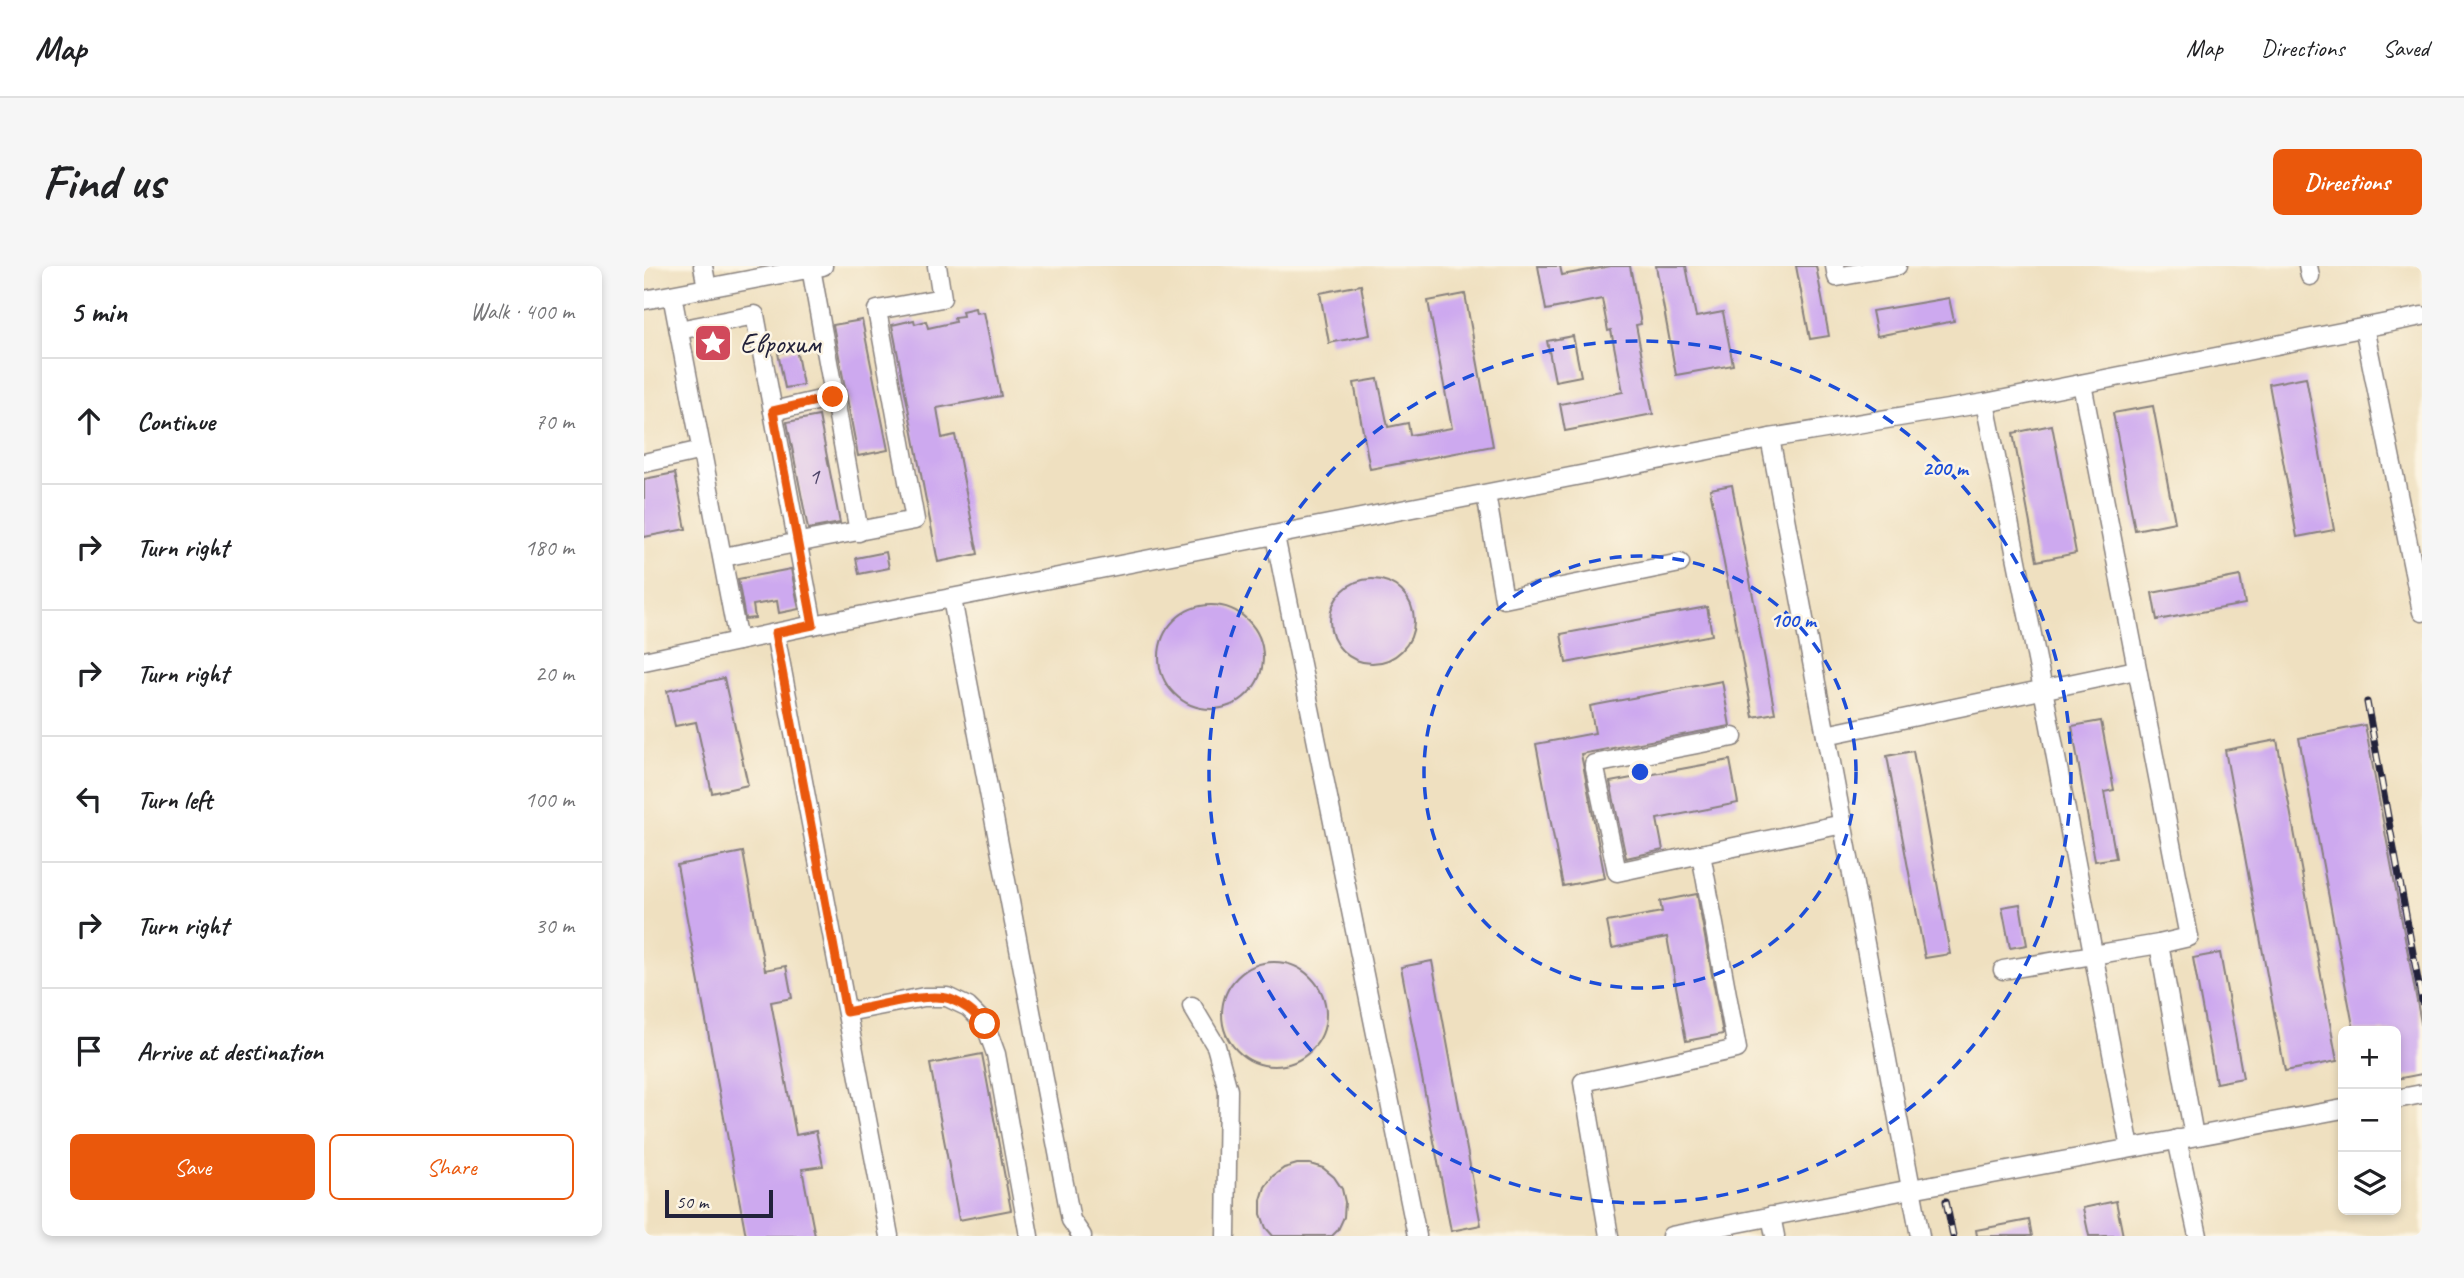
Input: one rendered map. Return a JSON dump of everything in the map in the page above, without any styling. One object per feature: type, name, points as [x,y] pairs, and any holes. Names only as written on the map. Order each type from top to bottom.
[{"type":"street","points":[[702,266],[707,288]]},
{"type":"street","points":[[723,557],[915,520],[877,310],[943,298],[937,266]]},
{"type":"street","points":[[1835,266],[1837,277],[1897,266]]},
{"type":"street","points":[[644,300],[817,267],[833,397],[859,532]]},
{"type":"street","points":[[672,295],[738,641]]},
{"type":"street","points":[[679,330],[755,316],[813,625]]},
{"type":"street","points":[[644,661],[813,625],[1770,438],[1985,403],[2422,316]]},
{"type":"street","points":[[2364,327],[2422,612]]},
{"type":"street","points":[[2003,970],[2189,937],[2082,384]]},
{"type":"street","points":[[773,411],[833,397]]},
{"type":"street","points":[[1985,403],[2043,690],[2130,1148]]},
{"type":"street","points":[[1770,438],[1920,1236]]},
{"type":"street","points":[[644,463],[702,450]]},
{"type":"street","points":[[1486,494],[1504,599],[1680,562]]},
{"type":"street","points":[[1275,536],[1417,1236]]},
{"type":"street","points":[[952,599],[1071,1220],[1082,1236]]},
{"type":"street","points":[[775,633],[889,1236]]},
{"type":"street","points":[[1826,735],[2136,670]]},
{"type":"street","points":[[1733,737],[1594,764],[1617,872],[1843,824]]},
{"type":"street","points":[[1609,1236],[1583,1082],[1737,1049],[1702,854]]},
{"type":"street","points":[[2159,944],[2198,1236]]},
{"type":"street","points":[[846,1012],[924,997],[947,998],[968,1007],[985,1024],[996,1054],[1029,1236]]},
{"type":"street","points":[[1192,1006],[1216,1046],[1228,1090],[1226,1236]]},
{"type":"street","points":[[2401,1098],[2422,1094]]},
{"type":"street","points":[[1671,1236],[1911,1188],[2338,1110]]},
{"type":"street","points":[[1771,1216],[1775,1236]]},
{"type":"building","points":[[1538,266],[1560,266],[1562,275],[1611,266],[1630,266],[1641,324],[1636,325],[1653,414],[1565,431],[1560,404],[1623,392],[1602,299],[1546,310]]},
{"type":"building","points":[[1656,266],[1686,266],[1696,317],[1723,312],[1733,365],[1676,375]]},
{"type":"building","points":[[1796,266],[1816,266],[1829,336],[1810,339]]},
{"type":"building","points":[[1361,285],[1370,335],[1329,343],[1320,293]]},
{"type":"building","points":[[1465,294],[1493,446],[1370,469],[1354,383],[1378,379],[1388,427],[1408,423],[1410,435],[1452,428],[1428,301]]},
{"type":"building","points":[[1949,298],[1954,321],[1877,336],[1872,311]]},
{"type":"building","points":[[975,308],[976,313],[984,312],[1001,396],[937,408],[942,438],[955,435],[978,554],[938,562],[892,325],[914,320],[915,324],[926,321],[928,328],[955,322],[954,317],[963,316],[962,311]]},
{"type":"building","points":[[862,320],[888,450],[858,456],[833,325]]},
{"type":"building","points":[[1573,336],[1581,376],[1555,381],[1547,341]]},
{"type":"building","points":[[796,349],[803,385],[785,388],[778,353]]},
{"type":"building","points":[[2306,377],[2334,530],[2297,537],[2269,384]]},
{"type":"building","points":[[2153,406],[2175,522],[2135,530],[2113,413]]},
{"type":"building","points":[[819,416],[840,523],[808,529],[787,422]]},
{"type":"building","points":[[2052,425],[2076,553],[2037,561],[2013,433]]},
{"type":"building","points":[[675,473],[686,529],[644,537],[644,479]]},
{"type":"building","points":[[1732,485],[1775,713],[1753,717],[1710,489]]},
{"type":"building","points":[[886,552],[889,568],[859,574],[856,558]]},
{"type":"building","points":[[791,569],[799,609],[779,613],[777,601],[753,605],[755,618],[745,619],[738,579]]},
{"type":"building","points":[[2240,576],[2245,604],[2157,620],[2152,593]]},
{"type":"building","points":[[1372,579],[1388,582],[1402,591],[1411,605],[1414,621],[1411,637],[1402,651],[1388,660],[1372,663],[1356,660],[1342,651],[1333,637],[1330,621],[1333,605],[1342,591],[1356,582]]},
{"type":"building","points":[[1211,605],[1231,609],[1248,620],[1259,637],[1263,657],[1259,677],[1248,694],[1231,705],[1211,709],[1191,705],[1174,694],[1163,677],[1159,657],[1163,637],[1174,620],[1191,609]]},
{"type":"building","points":[[1707,607],[1712,635],[1566,663],[1561,634]]},
{"type":"building","points":[[724,678],[748,785],[712,793],[696,722],[675,726],[667,691]]},
{"type":"building","points":[[1722,681],[1730,726],[1581,754],[1605,878],[1563,886],[1536,744],[1595,733],[1590,706]]},
{"type":"building","points":[[2101,721],[2114,790],[2104,792],[2116,858],[2095,861],[2072,726]]},
{"type":"building","points":[[2365,725],[2422,1028],[2422,1074],[2401,1078],[2401,1026],[2353,1026],[2299,738]]},
{"type":"building","points":[[2277,740],[2337,1061],[2285,1071],[2225,750]]},
{"type":"building","points":[[1913,751],[1950,954],[1925,958],[1887,756]]},
{"type":"building","points":[[1730,760],[1738,803],[1657,819],[1663,850],[1626,858],[1610,782]]},
{"type":"building","points":[[743,852],[765,970],[786,966],[792,998],[771,1002],[796,1135],[816,1131],[823,1166],[802,1169],[815,1236],[746,1236],[677,865]]},
{"type":"building","points":[[1697,894],[1723,1034],[1686,1041],[1667,937],[1612,948],[1607,922],[1662,912],[1660,901]]},
{"type":"building","points":[[2020,904],[2027,945],[2010,948],[2002,907]]},
{"type":"building","points":[[2220,953],[2243,1078],[2216,1083],[2193,958]]},
{"type":"building","points":[[1432,961],[1481,1225],[1451,1231],[1401,967]]},
{"type":"building","points":[[1274,962],[1294,966],[1311,977],[1322,994],[1326,1014],[1322,1034],[1311,1051],[1294,1062],[1274,1066],[1254,1062],[1237,1051],[1226,1034],[1222,1014],[1226,994],[1237,977],[1254,966]]},
{"type":"building","points":[[982,1054],[1011,1210],[959,1220],[930,1064]]},
{"type":"building","points":[[1297,1164],[1323,1168],[1334,1177],[1342,1189],[1344,1217],[1332,1236],[1273,1236],[1266,1228],[1261,1214],[1265,1187],[1273,1176],[1284,1168]]},
{"type":"building","points":[[2116,1201],[2123,1236],[2089,1236],[2083,1208]]},
{"type":"building","points":[[2029,1220],[2032,1236],[1977,1236],[1976,1230]]},
{"type":"railway","points":[[2367,702],[2422,1002]]},
{"type":"railway","points":[[1946,1201],[1953,1236]]},
{"type":"place","name":"Еврохим","points":[[713,343]]},
{"type":"route","points":[[833,397],[773,411],[813,625],[775,633],[846,1012],[924,997],[947,998],[968,1007],[985,1024]]}]
